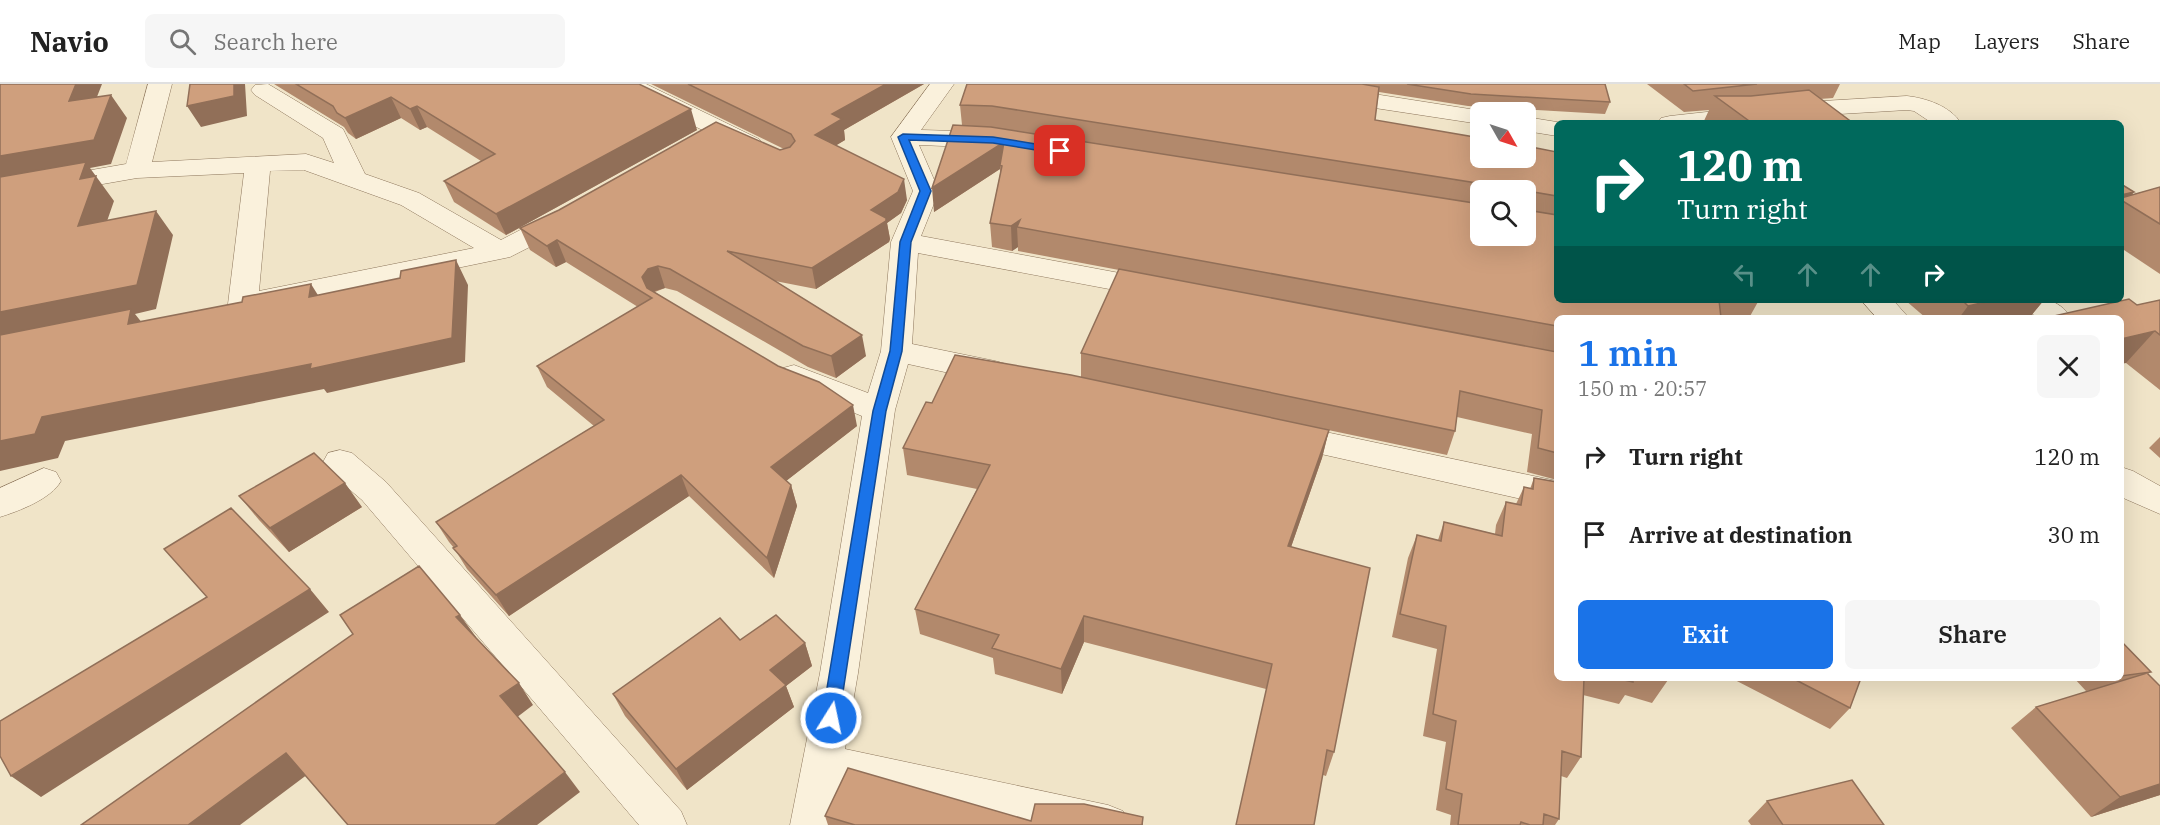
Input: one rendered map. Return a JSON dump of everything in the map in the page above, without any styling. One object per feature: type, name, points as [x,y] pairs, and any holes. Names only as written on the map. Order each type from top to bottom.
[{"type":"street","points":[[137,170],[160,84]]},
{"type":"street","points":[[627,84],[710,136],[774,156]]},
{"type":"street","points":[[903,137],[942,84]]},
{"type":"street","points":[[1263,84],[1470,115]]},
{"type":"street","points":[[263,90],[334,134],[354,179]]},
{"type":"street","points":[[1697,120],[1789,110],[1907,103],[1921,105],[1944,120]]},
{"type":"street","points":[[1536,126],[1554,129]]},
{"type":"street","points":[[903,137],[993,140],[1017,144]]},
{"type":"street","points":[[811,825],[839,673],[879,411],[896,351],[905,242],[926,191],[903,137]]},
{"type":"street","points":[[0,194],[137,170],[306,162],[410,200],[500,251]]},
{"type":"street","points":[[258,164],[231,306],[500,251],[586,206]]},
{"type":"street","points":[[905,242],[1185,295]]},
{"type":"street","points":[[1879,303],[1891,315]]},
{"type":"street","points":[[2038,303],[2052,315]]},
{"type":"street","points":[[896,351],[1023,379]]},
{"type":"street","points":[[766,359],[796,377],[879,411]]},
{"type":"street","points":[[1256,429],[1554,493]]},
{"type":"street","points":[[340,462],[374,491],[666,825]]},
{"type":"street","points":[[0,504],[44,481]]},
{"type":"street","points":[[2124,482],[2160,501]]},
{"type":"street","points":[[822,763],[1108,825]]},
{"type":"building","points":[[0,84],[76,84],[69,101],[111,95],[94,140],[0,156]]},
{"type":"building","points":[[190,84],[234,84],[234,96],[187,106]]},
{"type":"building","points":[[296,84],[639,84],[691,109],[496,214],[444,181],[495,154],[417,106],[410,109],[391,97],[345,118],[337,113],[333,106]]},
{"type":"building","points":[[688,84],[886,84],[832,114],[842,119],[815,135],[904,179],[898,192],[871,210],[886,218],[886,221],[812,268],[727,251],[862,335],[831,356],[803,346],[670,269],[658,266],[648,269],[642,277],[647,288],[778,366],[819,382],[853,405],[771,467],[791,485],[767,558],[681,475],[496,595],[453,548],[457,546],[436,522],[604,420],[537,366],[652,298],[557,240],[547,246],[520,228],[559,210],[716,122],[780,150],[790,147],[795,141],[791,134]]},
{"type":"building","points":[[967,84],[1362,84],[1379,87],[1375,120],[1470,136],[1470,168],[1536,168],[1536,148],[1554,151],[1554,196],[1536,192],[1536,180],[1470,180],[1470,182],[992,106],[960,105]]},
{"type":"building","points":[[1407,84],[1605,84],[1610,102],[1471,94]]},
{"type":"building","points":[[1684,84],[1757,84],[1693,91]]},
{"type":"building","points":[[1809,90],[1849,120],[1748,120],[1715,96],[1751,96]]},
{"type":"building","points":[[953,125],[991,127],[1470,202],[1470,246],[1536,246],[1536,212],[1554,214],[1554,303],[1719,303],[1721,315],[1554,315],[1554,325],[1017,227],[1020,220],[1011,226],[990,223],[1002,166],[1000,165],[1004,142],[932,188]]},
{"type":"building","points":[[86,162],[80,179],[96,176],[78,226],[156,211],[137,285],[0,312],[0,177]]},
{"type":"building","points":[[2124,186],[2134,192],[2124,194]]},
{"type":"building","points":[[2160,187],[2160,224],[2124,202],[2124,197]]},
{"type":"building","points":[[456,260],[452,338],[310,369],[311,364],[42,417],[35,434],[0,441],[0,335],[131,309],[128,324],[242,302],[243,297],[311,284],[309,297],[400,278],[401,271]]},
{"type":"building","points":[[1119,269],[1554,351],[1554,452],[1538,448],[1542,410],[1460,391],[1455,431],[1081,353]]},
{"type":"building","points":[[2129,299],[2137,305],[2160,300],[2160,335],[2155,331],[2124,338],[2124,315],[2058,315],[2111,303],[2124,303],[2124,300]]},
{"type":"building","points":[[1965,303],[1981,303],[1968,306]]},
{"type":"building","points":[[955,355],[1071,375],[1329,430],[1288,546],[1370,568],[1334,752],[1327,750],[1314,825],[1236,825],[1272,664],[1084,616],[1061,669],[992,648],[999,635],[915,609],[990,465],[903,448],[926,402],[932,403]]},
{"type":"building","points":[[314,453],[345,483],[270,528],[239,496]]},
{"type":"building","points":[[1534,478],[1554,481],[1554,681],[1584,681],[1581,757],[1562,751],[1559,819],[1544,814],[1543,825],[1521,822],[1520,825],[1458,825],[1462,794],[1446,789],[1456,721],[1433,714],[1446,626],[1400,614],[1417,535],[1441,541],[1444,522],[1502,536],[1506,502],[1521,505],[1524,487],[1533,489]]},
{"type":"building","points":[[231,508],[310,589],[11,776],[0,756],[0,721],[207,597],[164,549]]},
{"type":"building","points":[[419,566],[460,615],[456,617],[519,683],[500,696],[565,772],[495,825],[348,825],[286,753],[188,825],[81,825],[353,634],[340,615]]},
{"type":"building","points":[[776,615],[805,643],[770,670],[786,685],[676,769],[613,694],[720,618],[740,640]]},
{"type":"building","points":[[2124,644],[2151,672],[2124,676]]},
{"type":"building","points":[[2147,673],[2160,686],[2160,784],[2120,797],[2036,707]]},
{"type":"building","points":[[1798,681],[1860,681],[1850,708]]},
{"type":"building","points":[[848,768],[1031,821],[1035,804],[1084,804],[1143,817],[1142,825],[855,825],[825,816]]},
{"type":"building","points":[[1852,780],[1884,825],[1783,825],[1767,801]]},
{"type":"route","points":[[831,718],[879,411],[896,351],[905,242],[926,191],[903,137],[993,140],[1060,151]]}]
